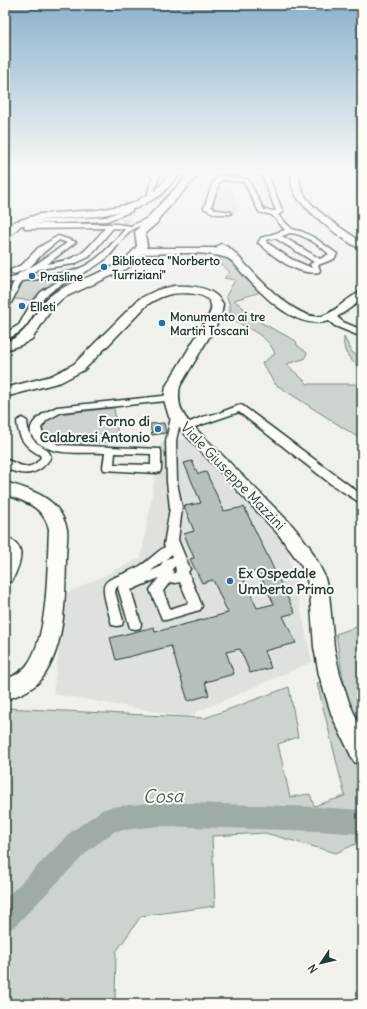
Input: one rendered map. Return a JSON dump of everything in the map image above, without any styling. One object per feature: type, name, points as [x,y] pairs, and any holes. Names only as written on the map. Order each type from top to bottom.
[{"type":"main road","points":[[5,346],[28,336],[44,309],[60,295],[122,266],[138,252],[142,246],[140,232],[153,221],[154,217]]},
{"type":"main road","name":"Viale Giuseppe Mazzini","points":[[6,395],[56,379],[79,367],[142,302],[150,297],[173,290],[188,289],[198,291],[213,298],[217,303],[218,309],[216,318],[199,341],[193,355],[175,382],[172,389],[172,405],[181,422],[289,532],[306,555],[315,577],[323,610],[324,647],[333,691],[349,730],[362,754]]},
{"type":"main road","points":[[5,488],[44,505],[56,519],[58,529],[54,597],[49,633],[41,662],[28,679],[5,690]]},
{"type":"main road","points":[[5,544],[12,551],[12,558],[5,576]]},
{"type":"street","points":[[5,236],[17,224],[40,217]]},
{"type":"street","points":[[107,219],[112,217]]},
{"type":"street","points":[[5,336],[22,327],[33,307],[44,294],[106,255],[128,230],[154,217]]},
{"type":"street","points":[[277,217],[290,231]]},
{"type":"street","points":[[324,217],[362,246]]},
{"type":"street","points":[[122,221],[107,219],[81,219],[80,221],[74,222],[29,222],[27,226],[111,226],[132,228]]},
{"type":"street","points":[[37,267],[71,262],[86,255],[111,226]]},
{"type":"street","points":[[290,231],[296,231],[303,234],[330,250],[333,254],[331,258],[314,264],[316,270],[311,271],[299,266],[262,243],[263,239],[290,231]]},
{"type":"street","points":[[276,235],[320,262]]},
{"type":"street","points":[[5,307],[19,280],[21,276],[37,267],[72,242],[58,238],[41,250],[28,265],[10,270],[18,276],[19,280]]},
{"type":"street","points":[[221,247],[233,256],[273,297],[288,308],[303,316],[316,320],[330,316],[362,295]]},
{"type":"street","points":[[138,252],[213,251],[233,256]]},
{"type":"street","points":[[5,281],[76,273]]},
{"type":"street","points":[[330,316],[339,324],[362,334]]},
{"type":"street","points":[[110,450],[108,467],[156,469],[156,451],[58,448],[48,445],[38,438],[35,430],[38,422],[48,414],[60,409],[172,398]]},
{"type":"street","points":[[166,571],[176,508],[172,482],[172,441],[181,422],[221,416],[240,408],[335,482],[362,500]]},
{"type":"street","points":[[5,463],[22,471],[30,470],[38,467],[46,457],[45,453],[31,445],[24,438],[22,421]]},
{"type":"street","points":[[172,540],[184,571],[196,606],[166,615],[156,590],[170,564],[176,563],[181,565],[184,571]]},
{"type":"street","points":[[117,621],[109,592],[110,586],[116,581],[145,569],[168,551]]},
{"type":"street","points":[[135,624],[124,588],[166,571]]},
{"type":"shaded area","points":[[220,256],[228,258],[260,289],[258,293],[234,300],[260,322],[296,341],[297,345],[307,353],[304,359],[286,364],[308,384],[354,384],[362,386],[362,440],[275,384],[262,363],[275,354],[272,347],[256,332],[230,317],[230,305],[226,296],[235,280],[224,278],[230,272],[220,263]]},
{"type":"shaded area","points":[[70,275],[78,277],[82,280],[63,288],[43,301],[14,299],[20,282]]},
{"type":"shaded area","points":[[344,337],[352,352],[362,360],[362,371],[348,356],[344,348]]},
{"type":"shaded area","points":[[114,408],[119,441],[88,444],[65,443],[54,440],[46,435],[41,428],[42,422],[57,414]]},
{"type":"shaded area","points":[[187,439],[287,546],[312,662],[186,717],[53,694],[67,593],[141,558],[161,442]]},
{"type":"shaded area","points":[[362,625],[362,732],[351,708],[343,679],[336,634]]},
{"type":"shaded area","points":[[320,682],[342,736],[362,777],[362,841],[336,853],[265,833],[212,836],[215,906],[141,916],[116,952],[115,1004],[5,1004],[5,708],[205,718],[289,687],[298,737],[278,744],[290,797],[310,794],[314,806],[345,796],[317,683]]},
{"type":"building","name":"Forno di Calabresi Antonio","points":[[164,423],[166,433],[152,435],[150,424]]},
{"type":"building","name":"Ex Ospedale Umberto Primo","points":[[192,461],[198,474],[206,472],[224,511],[244,507],[295,613],[283,616],[296,643],[264,651],[271,668],[250,673],[240,649],[226,652],[234,674],[205,682],[209,695],[188,701],[171,646],[116,660],[110,638],[154,627],[155,632],[228,613],[213,580],[202,583],[190,559],[194,558],[184,534],[194,531],[184,506],[201,503],[184,463]],"holes":[[[258,571],[274,604],[257,608],[242,575]]]},
{"type":"waterway","name":"Cosa","points":[[5,918],[80,841],[111,819],[160,814],[318,819],[362,822]]},
{"type":"tunnel","points":[[122,221],[136,226]]},
{"type":"place","name":"Biblioteca \"Norberto Turriziani\"","points":[[104,267]]},
{"type":"place","name":"Prasline","points":[[32,276]]},
{"type":"place","name":"Elleti","points":[[22,306]]},
{"type":"place","name":"Monumento ai tre Martiri Toscani","points":[[162,323]]},
{"type":"place","name":"Forno di Calabresi Antonio","points":[[158,429]]},
{"type":"place","name":"Ex Ospedale Umberto Primo","points":[[230,581]]}]
